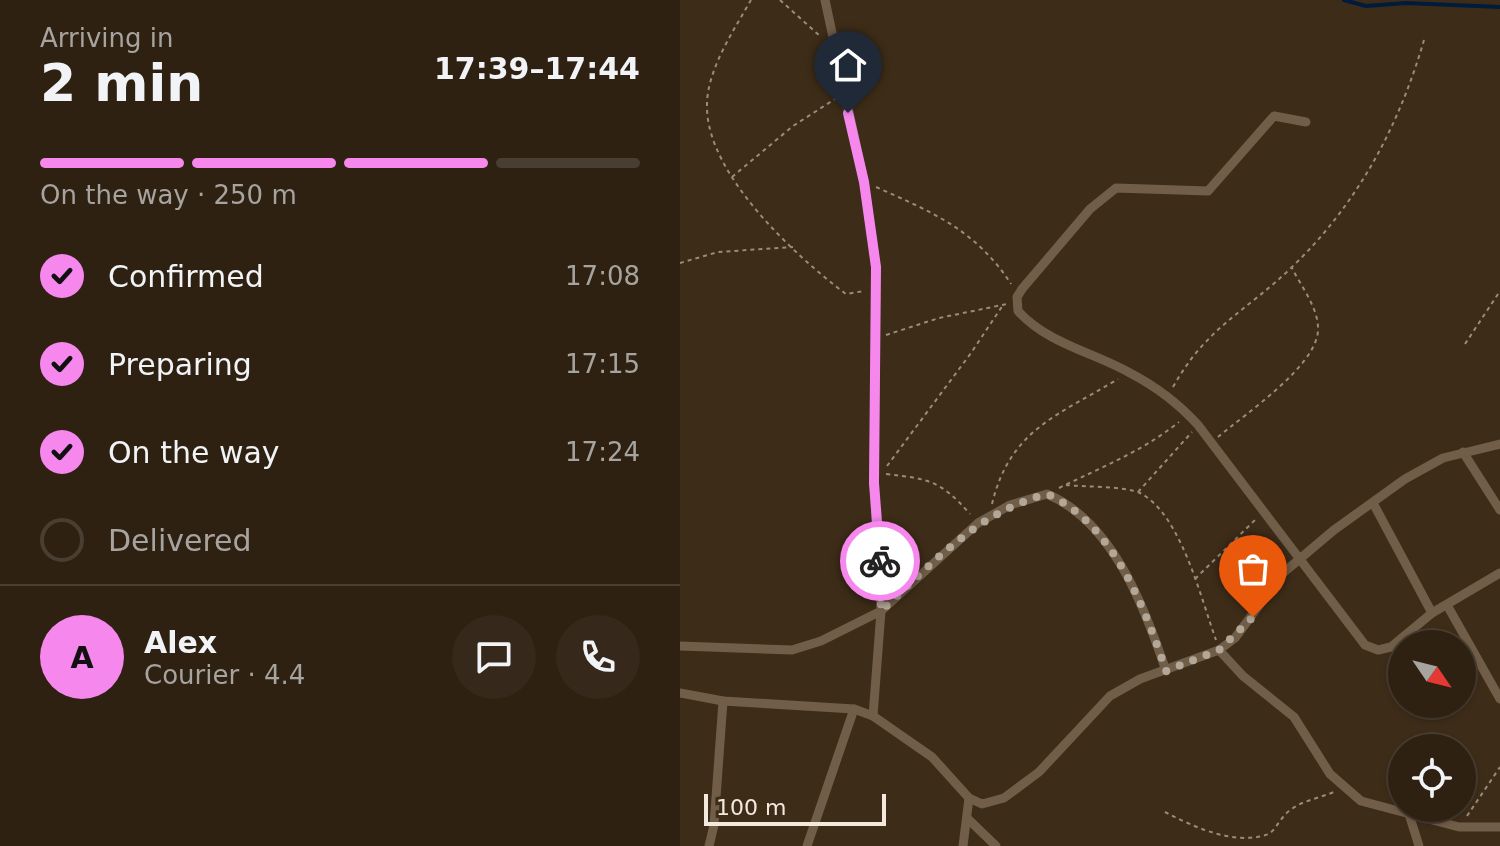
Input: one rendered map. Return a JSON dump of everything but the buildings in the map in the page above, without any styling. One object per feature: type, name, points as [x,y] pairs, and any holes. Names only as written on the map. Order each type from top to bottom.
[{"type":"street","points":[[825,0],[864,182],[877,288],[874,483],[881,611],[873,716]]},
{"type":"street","points":[[1306,122],[1274,116],[1208,191],[1127,187],[1106,194],[1043,262],[1016,300],[1027,321],[1040,330],[1129,372],[1168,395],[1198,425],[1365,645],[1378,650],[1391,647],[1432,613],[1500,573]]},
{"type":"street","points":[[680,693],[723,701],[854,709],[873,716],[932,757],[969,798],[982,804],[1004,798],[1039,772],[1110,696],[1140,679],[1219,650],[1244,629],[1283,573],[1334,530],[1425,466],[1463,452],[1500,444]]},
{"type":"street","points":[[1463,452],[1500,510]]},
{"type":"street","points":[[680,646],[792,650],[821,641],[881,611],[988,516],[1047,494],[1078,512],[1100,537],[1128,581],[1166,671]]},
{"type":"street","points":[[1373,503],[1432,613]]},
{"type":"street","points":[[1447,605],[1500,699]]},
{"type":"street","points":[[1219,650],[1243,676],[1294,717],[1330,774],[1344,788],[1361,801],[1388,808]]},
{"type":"street","points":[[709,846],[714,825],[723,701]]},
{"type":"street","points":[[807,846],[854,709]]},
{"type":"street","points":[[963,846],[969,798]]},
{"type":"street","points":[[967,818],[996,846]]},
{"type":"street","points":[[1412,822],[1419,846]]},
{"type":"street","points":[[1440,822],[1459,827],[1500,827]]},
{"type":"path","points":[[751,0],[713,76],[706,106],[718,158],[793,247],[846,294],[877,288]]},
{"type":"path","points":[[780,0],[835,49]]},
{"type":"path","points":[[1168,395],[1200,344],[1292,268],[1333,223],[1368,174],[1401,110],[1424,40]]},
{"type":"path","points":[[731,177],[793,126],[843,93]]},
{"type":"path","points":[[864,182],[945,217],[961,228],[1000,269],[1016,300],[939,318],[877,338]]},
{"type":"path","points":[[680,263],[718,252],[793,247]]},
{"type":"path","points":[[1211,443],[1289,376],[1308,357],[1315,344],[1317,319],[1292,268]]},
{"type":"path","points":[[1465,344],[1500,291]]},
{"type":"path","points":[[978,523],[950,493],[925,477],[881,473],[1003,305]]},
{"type":"path","points":[[988,516],[999,475],[1037,426],[1129,372]]},
{"type":"path","points":[[1047,494],[1139,451],[1188,415]]},
{"type":"path","points":[[1138,492],[1198,425]]},
{"type":"path","points":[[1066,485],[1138,492],[1174,530],[1219,650]]},
{"type":"path","points":[[1194,579],[1262,513]]},
{"type":"path","points":[[1459,827],[1500,767]]},
{"type":"path","points":[[1247,844],[1272,832],[1290,810],[1344,788]]},
{"type":"path","points":[[1165,812],[1223,841]]},
{"type":"waterway","points":[[1344,0],[1366,6],[1406,3],[1500,7]]},
{"type":"way so far","points":[[880,561],[881,611],[978,523],[1010,505],[1047,494],[1078,512],[1100,537],[1128,581],[1166,671],[1219,650],[1235,638],[1253,617]]},
{"type":"route","points":[[848,113],[864,182],[876,267],[874,515],[880,561]]}]
